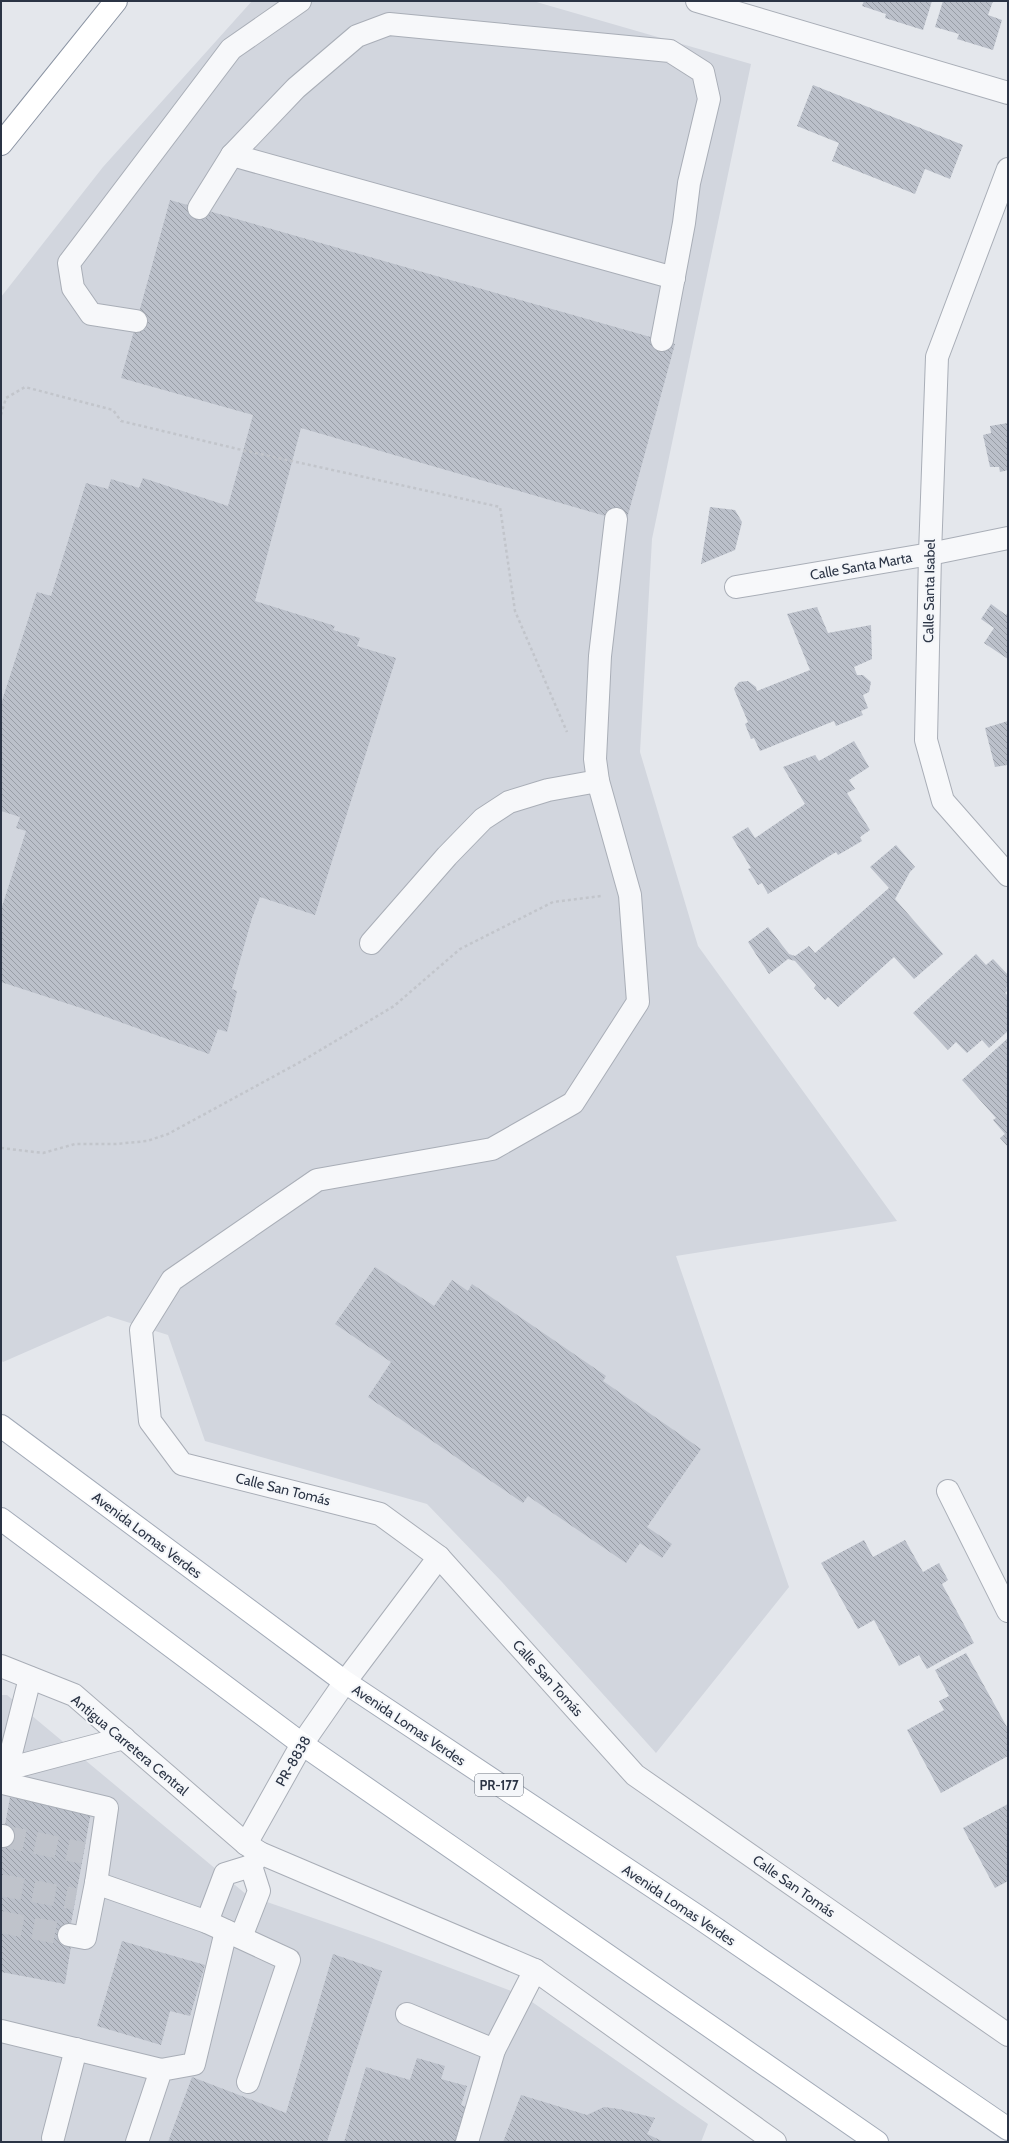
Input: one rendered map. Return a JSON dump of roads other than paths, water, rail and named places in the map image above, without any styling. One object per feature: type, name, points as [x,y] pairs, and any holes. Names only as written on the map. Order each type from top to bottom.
[{"type":"main road","points":[[1,144],[116,1]]},
{"type":"main road","name":"Avenida Lomas Verdes","points":[[1,1426],[345,1682],[697,1916],[1008,2129]]},
{"type":"main road","points":[[1,1519],[302,1744],[877,2142]]},
{"type":"street","points":[[136,321],[91,314],[73,288],[69,262],[231,49],[300,1]]},
{"type":"street","points":[[697,1],[1008,93]]},
{"type":"street","points":[[199,208],[232,155],[296,88],[356,36],[389,24],[670,51],[703,72],[709,99],[689,184],[674,278],[662,340]]},
{"type":"street","points":[[232,155],[674,278]]},
{"type":"street","name":"Calle Santa Isabel","points":[[1008,169],[937,357],[930,554],[926,740],[943,801],[1008,874]]},
{"type":"street","points":[[371,943],[447,856],[484,819],[509,802],[548,790],[598,781],[595,759],[600,656],[616,519]]},
{"type":"street","name":"Calle Santa Marta","points":[[736,587],[930,554],[1008,538]]},
{"type":"street","name":"Calle San Tomás","points":[[598,781],[630,895],[638,1002],[573,1103],[492,1149],[317,1180],[172,1280],[141,1330],[150,1421],[182,1464],[380,1514],[439,1557],[635,1775],[1008,2035]]},
{"type":"street","points":[[948,1491],[1008,1611]]},
{"type":"street","name":"PR-8838","points":[[252,1854],[302,1744],[345,1682],[439,1557]]},
{"type":"street","name":"Antigua Carretera Central","points":[[1,1666],[74,1695],[124,1738],[252,1854]]},
{"type":"street","points":[[5,1768],[30,1678]]},
{"type":"street","points":[[5,1768],[124,1738]]},
{"type":"street","points":[[5,1768],[107,1808],[91,1854],[85,1938],[69,1934]]},
{"type":"street","points":[[224,1930],[259,1891],[252,1854]]},
{"type":"street","points":[[1,2031],[161,2070],[194,2064],[224,1930],[225,1874],[252,1854]]},
{"type":"street","points":[[252,1854],[535,1970],[775,2142]]},
{"type":"street","points":[[88,1895],[224,1930],[289,1960],[248,2082]]},
{"type":"street","points":[[467,2142],[494,2050],[535,1970]]},
{"type":"street","points":[[407,2014],[494,2050]]},
{"type":"street","points":[[53,2138],[76,2049]]},
{"type":"street","points":[[137,2142],[161,2070]]},
{"type":"tunnel","points":[[3,1836],[83,1853]]},
{"type":"tunnel","points":[[1,1885],[75,1899]]},
{"type":"tunnel","points":[[1,1922],[69,1935]]}]
